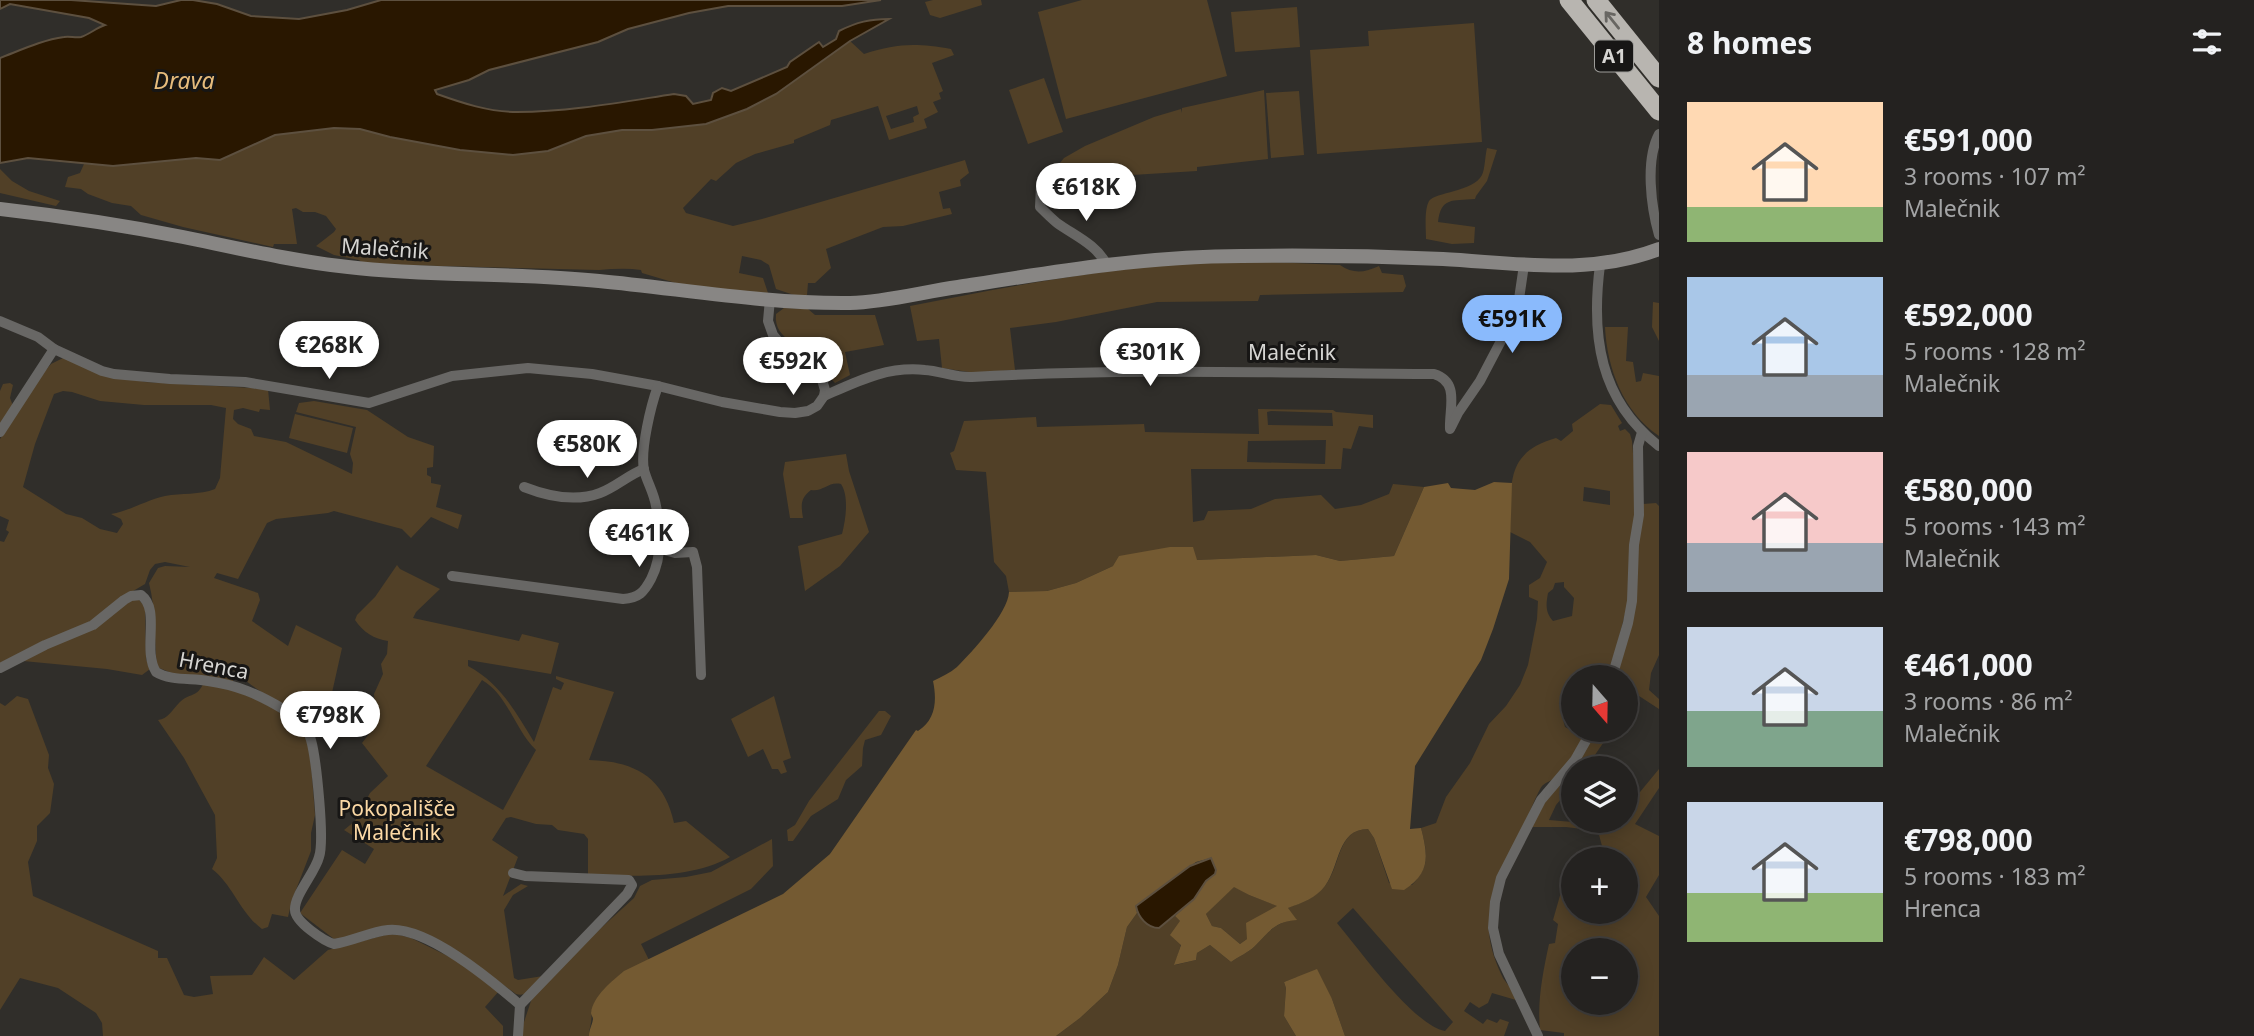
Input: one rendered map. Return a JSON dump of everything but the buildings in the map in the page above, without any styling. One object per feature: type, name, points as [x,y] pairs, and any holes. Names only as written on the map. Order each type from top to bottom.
[{"type":"highway","name":"A1","points":[[1569,0],[1659,111]]},
{"type":"highway","name":"A1","points":[[1596,0],[1659,78]]},
{"type":"street","points":[[1659,134],[1651,166],[1651,197],[1659,235]]},
{"type":"street","points":[[1041,186],[1040,208],[1091,245],[1107,265]]},
{"type":"street","name":"Malečnik","points":[[0,209],[119,225],[307,262],[347,267],[561,277],[733,298],[824,303],[874,302],[1107,265],[1189,257],[1444,259],[1563,267],[1600,265],[1659,249]]},
{"type":"street","name":"Malečnik","points":[[0,321],[38,337],[54,349],[114,374],[245,382],[369,403],[452,376],[528,368],[592,374],[658,386],[722,402],[795,413],[817,407],[824,396],[865,377],[907,368],[967,378],[1034,373],[1434,374],[1443,377],[1451,386],[1450,429],[1480,381],[1513,318],[1524,265]]},
{"type":"street","points":[[1600,265],[1597,310],[1603,365],[1623,409],[1642,432],[1659,446]]},
{"type":"street","points":[[769,299],[768,321],[773,335],[820,373],[824,396]]},
{"type":"street","points":[[0,432],[54,349]]},
{"type":"street","points":[[452,576],[631,598],[642,594],[656,571],[661,549],[656,505],[644,469],[652,401],[658,386]]},
{"type":"street","points":[[1616,665],[1632,601],[1634,545],[1639,515],[1638,446],[1642,432]]},
{"type":"street","points":[[524,487],[558,497],[598,494],[644,469]]},
{"type":"street","points":[[661,549],[675,553],[693,552],[697,567],[701,675]]},
{"type":"street","name":"Hrenca","points":[[0,668],[93,625],[124,600],[136,594],[141,595],[150,608],[149,655],[156,672],[176,678],[242,687],[262,695],[297,718],[310,736],[320,813],[321,854],[297,901],[297,918],[326,941],[334,944],[387,930],[415,935],[471,965],[520,1005]]},
{"type":"street","points":[[1538,1036],[1499,954],[1493,928],[1495,902],[1501,878],[1541,800],[1575,760],[1585,742]]},
{"type":"street","points":[[513,873],[525,876],[629,880],[632,885],[627,894],[520,1005],[519,1036]]},
{"type":"green space","points":[[981,0],[982,5],[940,18],[930,15],[925,2]]},
{"type":"green space","points":[[1082,0],[1207,0],[1227,76],[1066,119],[1038,12]]},
{"type":"green space","points":[[1297,7],[1300,47],[1235,52],[1231,12]]},
{"type":"green space","points":[[1474,23],[1482,142],[1317,154],[1310,50],[1369,46],[1368,31]]},
{"type":"green space","points":[[850,41],[864,54],[897,46],[917,45],[951,49],[954,55],[932,63],[943,91],[939,93],[941,99],[933,102],[938,112],[924,119],[927,128],[889,140],[878,106],[831,120],[830,125],[794,140],[794,143],[755,154],[736,163],[716,181],[711,179],[683,208],[686,213],[733,226],[965,160],[969,173],[960,180],[961,186],[939,192],[943,209],[950,208],[952,214],[903,226],[883,227],[826,249],[831,268],[815,283],[808,283],[807,295],[797,296],[776,289],[769,265],[761,260],[742,256],[739,273],[763,278],[768,293],[689,287],[636,269],[364,264],[359,260],[334,255],[316,246],[336,229],[326,216],[315,212],[292,209],[297,244],[274,244],[273,247],[141,215],[131,206],[112,203],[81,189],[65,187],[68,177],[80,173],[84,164],[113,166],[196,158],[220,160],[275,135],[334,128],[360,129],[460,150],[548,151],[586,136],[622,130],[652,130],[706,124],[747,109],[776,94]],"holes":[[[917,106],[919,114],[913,117],[914,122],[891,129],[886,116]]]},
{"type":"green space","points":[[1044,78],[1063,132],[1028,144],[1009,90]]},
{"type":"green space","points":[[1264,90],[1268,159],[1197,167],[1197,171],[1132,175],[1131,171],[1053,175],[1064,158],[1085,146],[1154,117],[1181,109],[1182,113],[1182,108]]},
{"type":"green space","points":[[1299,91],[1304,155],[1271,158],[1266,93]]},
{"type":"green space","points":[[1487,148],[1497,150],[1487,181],[1475,199],[1445,204],[1438,222],[1475,227],[1474,243],[1452,244],[1426,239],[1429,201],[1477,181],[1483,172]]},
{"type":"green space","points":[[0,169],[12,181],[29,191],[60,201],[56,206],[0,193]]},
{"type":"green space","points":[[1190,263],[1340,265],[1359,272],[1379,266],[1382,273],[1403,275],[1406,286],[1403,292],[1260,295],[1258,301],[1157,302],[1056,322],[1010,328],[1015,370],[976,373],[942,368],[939,339],[917,341],[910,306],[1112,271]]},
{"type":"green space","points":[[1653,302],[1659,303],[1659,341],[1652,327]]},
{"type":"green space","points":[[784,308],[808,309],[815,315],[875,315],[884,345],[845,352],[850,375],[835,383],[820,360],[791,342],[780,331],[776,314]]},
{"type":"green space","points":[[1605,327],[1628,327],[1626,361],[1633,362],[1636,382],[1641,381],[1643,373],[1659,376],[1659,436],[1636,415],[1619,388],[1609,358]]},
{"type":"green space","points":[[65,357],[145,382],[268,389],[270,410],[234,410],[233,419],[251,429],[254,436],[286,442],[352,474],[350,454],[356,427],[296,412],[299,403],[314,401],[367,410],[408,437],[434,446],[433,467],[427,468],[427,475],[431,477],[431,483],[441,485],[436,507],[462,515],[458,529],[431,517],[411,538],[402,529],[334,511],[276,519],[267,523],[238,579],[217,573],[214,578],[258,593],[260,600],[252,621],[288,646],[296,625],[342,648],[325,724],[265,694],[217,659],[213,664],[234,679],[232,682],[174,674],[157,667],[149,583],[158,568],[190,567],[165,562],[155,564],[145,584],[123,597],[102,616],[0,664],[0,541],[4,542],[9,532],[6,530],[9,520],[0,516],[0,439],[51,364]],"holes":[[[72,392],[100,401],[144,405],[211,405],[226,408],[220,478],[215,489],[165,496],[111,514],[121,519],[123,524],[117,533],[100,529],[82,518],[66,514],[23,487],[35,444],[54,394]]]},
{"type":"green space","points":[[3,384],[13,385],[10,398],[13,406],[0,426],[0,391]]},
{"type":"green space","points":[[1600,404],[1611,405],[1622,423],[1618,426],[1620,431],[1625,429],[1630,434],[1637,502],[1629,598],[1612,665],[1561,665],[1561,742],[1582,742],[1572,756],[1561,756],[1561,771],[1542,786],[1537,795],[1512,859],[1489,932],[1503,978],[1516,1000],[1492,993],[1488,1003],[1479,1008],[1470,1002],[1464,1011],[1483,1024],[1487,1019],[1497,1023],[1500,1019],[1509,1022],[1504,1036],[1345,1036],[1332,999],[1297,977],[1284,982],[1284,1016],[1296,1036],[1056,1036],[1108,992],[1127,927],[1137,913],[1144,922],[1159,928],[1175,916],[1180,921],[1181,944],[1175,965],[1196,960],[1197,953],[1210,945],[1231,962],[1252,948],[1277,925],[1296,919],[1287,908],[1308,900],[1325,886],[1345,842],[1350,835],[1358,831],[1368,829],[1374,838],[1389,883],[1412,885],[1418,878],[1426,858],[1421,828],[1436,823],[1446,797],[1470,763],[1489,724],[1506,706],[1520,685],[1528,665],[1538,601],[1529,597],[1529,585],[1540,578],[1547,562],[1530,542],[1510,532],[1511,486],[1514,473],[1519,462],[1539,444],[1556,438],[1561,441],[1573,431],[1572,424]],"holes":[[[1584,487],[1610,491],[1610,505],[1583,501]],[[1564,582],[1564,587],[1574,598],[1572,616],[1553,621],[1547,611],[1548,593],[1555,583]],[[1353,908],[1453,1022],[1445,1031],[1432,1026],[1403,1001],[1337,923]]]},
{"type":"green space","points":[[1258,409],[1333,410],[1373,415],[1373,428],[1359,426],[1351,449],[1343,448],[1341,469],[1191,469],[1193,522],[1204,520],[1208,511],[1251,509],[1275,499],[1321,495],[1335,509],[1361,505],[1389,494],[1393,484],[1424,487],[1394,556],[1340,561],[1316,555],[1113,566],[1076,583],[1047,591],[1009,592],[1006,576],[994,562],[986,472],[956,470],[950,453],[954,451],[964,421],[1036,417],[1037,427],[1144,424],[1145,432],[1259,434]],"holes":[[[1267,412],[1332,413],[1333,426],[1268,425]],[[1326,440],[1325,464],[1247,462],[1248,441]]]},
{"type":"green space","points":[[295,414],[353,428],[347,453],[289,438]]},
{"type":"green space","points":[[846,454],[869,532],[840,566],[805,591],[798,546],[842,534],[846,501],[841,484],[811,490],[802,503],[803,518],[790,518],[783,474],[785,462]]},
{"type":"green space","points":[[1656,503],[1659,506],[1659,655],[1651,673],[1649,690],[1659,699],[1659,709],[1638,695],[1638,665],[1619,665],[1643,504]]},
{"type":"green space","name":"Pokopališče Malečnik","points":[[397,565],[440,589],[413,618],[519,641],[522,634],[559,643],[551,674],[468,660],[468,666],[498,689],[534,742],[553,687],[561,690],[564,683],[556,679],[556,676],[614,692],[589,760],[619,764],[644,774],[663,793],[674,823],[686,821],[730,857],[680,873],[642,876],[588,874],[588,839],[584,834],[558,830],[552,825],[506,818],[492,840],[518,857],[503,896],[521,884],[528,886],[513,895],[504,910],[514,978],[518,980],[543,976],[531,990],[520,995],[466,958],[413,931],[334,939],[300,913],[342,850],[365,864],[374,849],[344,830],[355,821],[370,793],[388,776],[362,743],[369,734],[375,706],[374,694],[383,674],[381,664],[387,654],[388,641],[369,634],[355,620]],"holes":[[[482,680],[491,686],[536,750],[503,810],[426,766]]]},
{"type":"green space","points":[[136,596],[145,607],[146,659],[150,669],[142,675],[23,661]]},
{"type":"green space","points":[[204,682],[237,690],[285,714],[304,732],[310,750],[315,815],[311,851],[288,917],[272,914],[268,927],[262,929],[212,869],[217,858],[215,815],[184,758],[158,720],[199,691]]},
{"type":"green space","points":[[17,696],[28,699],[49,755],[48,768],[54,784],[50,813],[37,826],[37,841],[28,862],[33,896],[158,951],[158,958],[167,958],[184,995],[194,997],[213,994],[210,976],[252,975],[264,957],[294,980],[328,950],[389,934],[411,938],[462,963],[499,991],[485,1007],[503,1026],[503,1036],[103,1036],[102,1023],[96,1013],[58,988],[20,978],[0,1010],[0,703],[5,706]]},
{"type":"green space","points":[[774,696],[791,758],[783,761],[787,772],[781,774],[778,769],[772,769],[763,749],[748,757],[731,719]]},
{"type":"green space","points":[[879,711],[885,711],[891,716],[881,735],[865,740],[862,766],[846,780],[838,799],[811,816],[793,841],[788,841],[787,830],[795,825],[809,801]]},
{"type":"green space","points":[[1588,742],[1604,742],[1594,756],[1578,756]]},
{"type":"green space","points":[[1659,769],[1659,788],[1638,820],[1638,794]]},
{"type":"green space","points":[[1561,780],[1561,799],[1549,820],[1561,821],[1561,827],[1532,827],[1543,805]]},
{"type":"green space","points":[[1638,826],[1659,836],[1659,875],[1646,897],[1659,916],[1659,1036],[1564,1036],[1564,1033],[1540,1030],[1539,1008],[1543,976],[1549,944],[1555,943],[1558,924],[1553,920],[1561,892],[1561,924],[1638,924],[1638,847],[1602,846],[1599,833],[1638,833]]},
{"type":"green space","points":[[772,839],[773,866],[751,889],[641,944],[649,960],[622,975],[602,993],[591,1012],[589,1036],[522,1036],[532,998],[579,948],[634,898],[640,886],[652,880],[711,872]]},
{"type":"green space","points":[[1234,886],[1278,906],[1240,944],[1221,928],[1212,926],[1206,914]]},
{"type":"shaded area","points":[[1494,482],[1512,483],[1509,579],[1481,660],[1415,766],[1410,829],[1421,828],[1426,855],[1419,877],[1404,890],[1392,889],[1374,838],[1368,829],[1358,831],[1350,835],[1340,850],[1325,886],[1308,900],[1288,908],[1297,920],[1278,925],[1231,962],[1210,945],[1197,953],[1196,960],[1174,965],[1181,945],[1170,935],[1180,921],[1175,916],[1199,891],[1206,878],[1211,858],[1196,862],[1136,906],[1137,913],[1127,927],[1108,992],[1056,1036],[589,1036],[595,1001],[624,971],[783,894],[830,854],[916,730],[924,726],[932,715],[935,702],[933,681],[957,667],[980,642],[1003,610],[1009,592],[1047,591],[1076,583],[1113,566],[1119,556],[1170,547],[1193,547],[1197,560],[1316,555],[1340,561],[1394,556],[1424,487],[1448,483],[1451,488],[1475,490]],"holes":[[[1234,887],[1277,906],[1246,923],[1247,939],[1240,944],[1221,928],[1212,926],[1206,914]]]},
{"type":"shaded area","points":[[1317,969],[1332,999],[1345,1036],[1296,1036],[1284,1016],[1284,982]]},
{"type":"water","name":"Drava","points":[[0,0],[71,0],[156,6],[193,0],[217,4],[251,16],[299,19],[381,0],[881,0],[842,6],[728,6],[689,13],[628,29],[598,42],[489,70],[469,80],[435,90],[437,94],[476,106],[517,112],[576,108],[674,94],[686,96],[693,104],[711,100],[713,93],[722,88],[731,91],[787,67],[819,42],[823,47],[836,39],[839,31],[864,22],[889,19],[850,41],[776,94],[747,109],[706,124],[652,130],[622,130],[586,136],[548,151],[513,155],[460,150],[360,129],[334,128],[275,135],[220,160],[196,158],[113,166],[28,158],[0,163],[0,58],[48,40],[81,37],[105,25],[89,18],[10,4],[0,9]]},
{"type":"water","points":[[1211,858],[1215,874],[1206,881],[1194,899],[1159,928],[1144,921],[1136,906],[1190,866]]}]
